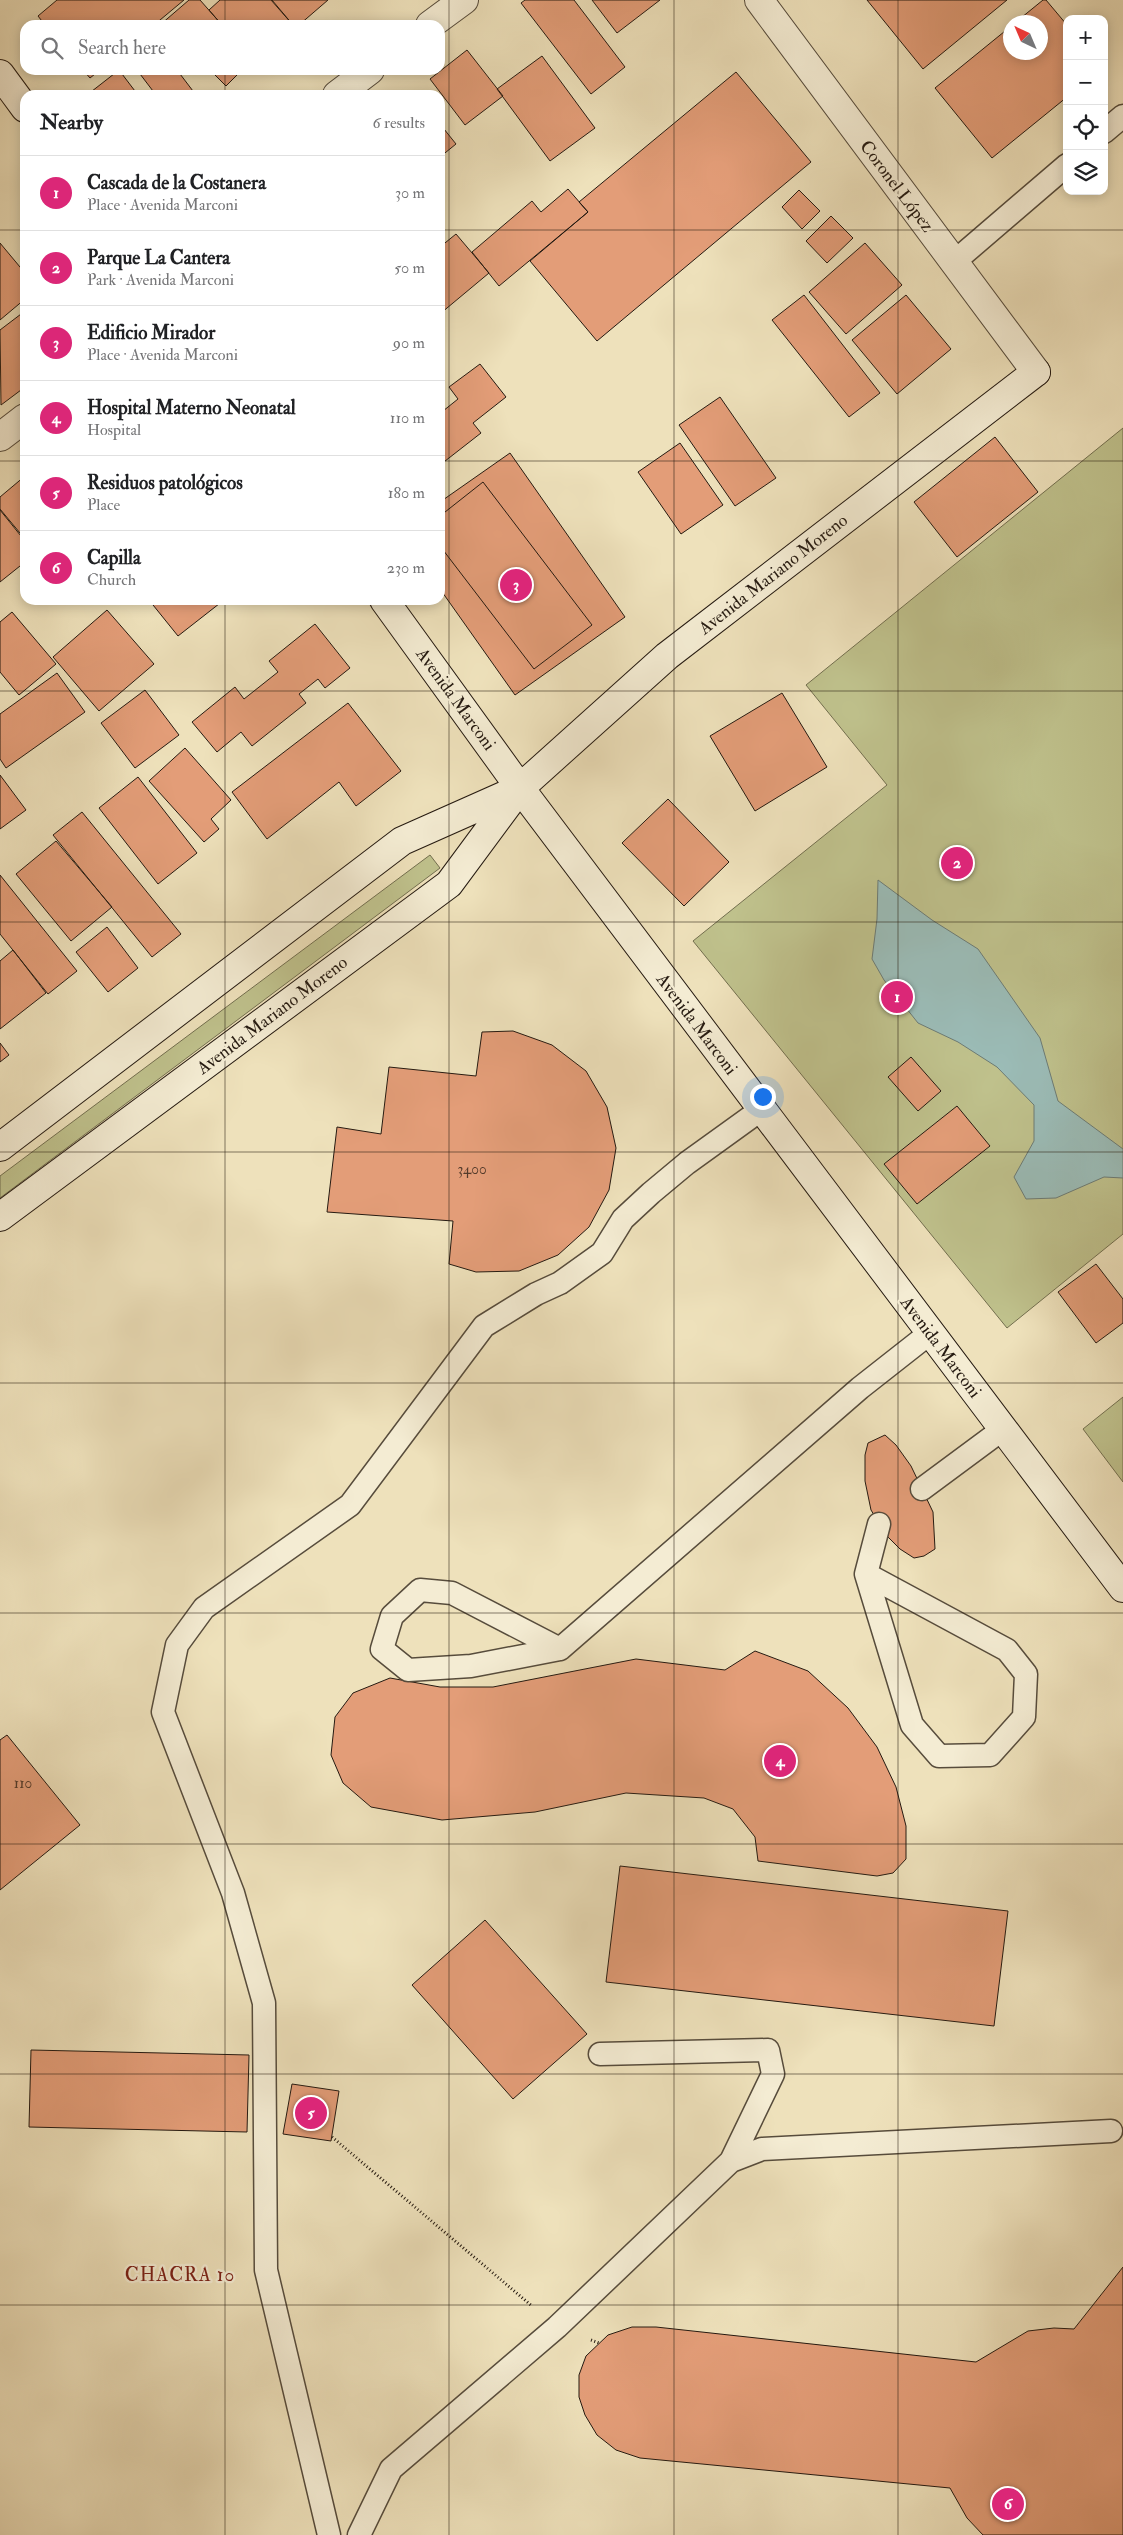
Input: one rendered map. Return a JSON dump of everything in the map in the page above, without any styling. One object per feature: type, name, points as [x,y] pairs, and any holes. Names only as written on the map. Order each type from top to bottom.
[{"type":"main road","points":[[437,20],[464,0]]},
{"type":"main road","name":"Coronel López","points":[[759,0],[1036,372]]},
{"type":"main road","points":[[0,74],[20,101]]},
{"type":"main road","points":[[343,90],[363,75]]},
{"type":"main road","name":"Avenida Mariano Moreno","points":[[0,1217],[449,884],[520,788],[667,656],[1036,372]]},
{"type":"main road","points":[[0,437],[20,422]]},
{"type":"main road","name":"Avenida Marconi","points":[[388,605],[520,788],[1123,1588]]},
{"type":"main road","name":"Avenida Mariano Moreno","points":[[0,1147],[402,841],[520,788]]},
{"type":"lane","points":[[1108,129],[1123,116]]},
{"type":"lane","points":[[954,262],[1063,168]]},
{"type":"lane","points":[[329,2535],[266,2270],[264,2003],[233,1893],[163,1712],[177,1646],[204,1608],[350,1505],[484,1326],[536,1294],[560,1283],[602,1253],[624,1219],[652,1193],[687,1163],[762,1109]]},
{"type":"lane","points":[[560,1649],[452,1593],[420,1590],[392,1616],[382,1649],[408,1670],[471,1666],[560,1649],[860,1388],[930,1333]]},
{"type":"lane","points":[[922,1489],[1003,1429]]},
{"type":"lane","points":[[866,1574],[1007,1650],[1026,1674],[1024,1718],[990,1755],[939,1756],[912,1725],[866,1574],[879,1524]]},
{"type":"lane","points":[[359,2535],[391,2469],[557,2326],[731,2161],[773,2074],[768,2050],[600,2054]]},
{"type":"lane","points":[[731,2161],[762,2149],[1111,2132]]},
{"type":"path","points":[[332,2137],[557,2326],[599,2343]]},
{"type":"green space","points":[[1123,428],[1123,1234],[1007,1328],[693,941],[887,785],[806,685]]},
{"type":"green space","points":[[430,855],[440,868],[0,1198],[0,1176]]},
{"type":"green space","points":[[1123,1397],[1123,1482],[1083,1429]]},
{"type":"water","points":[[878,880],[932,920],[978,949],[1040,1038],[1058,1101],[1123,1149],[1123,1178],[1104,1177],[1056,1198],[1026,1199],[1014,1177],[1034,1141],[1034,1105],[997,1067],[958,1042],[918,1023],[884,980],[872,959],[877,919]]},
{"type":"building","points":[[57,0],[184,0],[160,20],[41,20],[38,16]]},
{"type":"building","points":[[189,0],[200,0],[218,20],[166,20]]},
{"type":"building","points":[[220,0],[271,0],[289,20],[218,20],[209,10]]},
{"type":"building","points":[[272,0],[328,0],[305,20],[289,20]]},
{"type":"building","points":[[525,0],[574,0],[625,67],[591,94],[521,3]]},
{"type":"building","points":[[592,0],[660,0],[617,33]]},
{"type":"building","points":[[867,0],[1007,0],[923,69]]},
{"type":"building","points":[[1043,0],[1046,0],[1063,20],[1063,100],[992,158],[935,88],[1003,33],[1003,60],[1048,60],[1048,15],[1025,15]]},
{"type":"building","points":[[467,50],[503,96],[465,125],[445,99],[445,90],[438,90],[430,79],[435,75],[445,75],[445,67]]},
{"type":"building","points":[[542,56],[595,128],[550,161],[497,89]]},
{"type":"building","points":[[736,72],[811,162],[597,341],[530,261],[588,212],[579,202]]},
{"type":"building","points":[[113,75],[123,75],[134,90],[93,90]]},
{"type":"building","points":[[141,75],[181,75],[192,90],[152,90]]},
{"type":"building","points":[[215,75],[237,75],[226,86]]},
{"type":"building","points":[[445,130],[456,144],[445,153]]},
{"type":"building","points":[[568,189],[588,212],[499,286],[472,252],[532,201],[541,212]]},
{"type":"building","points":[[799,190],[820,211],[802,229],[782,207]]},
{"type":"building","points":[[831,216],[853,238],[827,263],[806,241]]},
{"type":"building","points":[[456,234],[489,273],[445,310],[445,243]]},
{"type":"building","points":[[0,243],[20,267],[20,303],[0,320]]},
{"type":"building","points":[[865,243],[902,285],[846,334],[809,292]]},
{"type":"building","points":[[804,295],[880,393],[849,417],[772,320]]},
{"type":"building","points":[[906,295],[951,349],[897,394],[852,340]]},
{"type":"building","points":[[20,315],[20,391],[1,405],[0,330]]},
{"type":"building","points":[[480,364],[506,397],[473,423],[481,433],[445,461],[445,409],[458,399],[449,387]]},
{"type":"building","points":[[720,397],[776,478],[735,506],[679,425]]},
{"type":"building","points":[[995,437],[1038,492],[957,557],[914,502]]},
{"type":"building","points":[[680,443],[723,505],[681,534],[638,472]]},
{"type":"building","points":[[510,453],[625,617],[515,695],[445,596],[445,498]]},
{"type":"building","points":[[20,480],[20,533],[0,509],[0,497]]},
{"type":"building","points":[[483,482],[592,625],[534,669],[445,553],[445,512]]},
{"type":"building","points":[[0,510],[20,535],[20,566],[0,582]]},
{"type":"building","points":[[153,605],[218,605],[178,636]]},
{"type":"building","points":[[107,610],[154,664],[99,711],[53,657]]},
{"type":"building","points":[[12,612],[56,664],[19,695],[0,672],[0,622]]},
{"type":"building","points":[[315,624],[350,668],[325,688],[318,679],[299,694],[306,703],[252,746],[241,732],[217,752],[192,722],[235,687],[244,699],[278,672],[269,661]]},
{"type":"building","points":[[57,673],[85,712],[6,768],[0,759],[0,714]]},
{"type":"building","points":[[145,690],[179,735],[135,768],[101,723]]},
{"type":"building","points":[[782,693],[827,767],[755,811],[710,736]]},
{"type":"building","points":[[348,703],[401,771],[356,806],[339,782],[267,839],[232,792]]},
{"type":"building","points":[[185,748],[231,800],[211,819],[219,829],[204,842],[149,781]]},
{"type":"building","points":[[0,775],[26,810],[0,829]]},
{"type":"building","points":[[138,777],[197,853],[158,884],[99,808]]},
{"type":"building","points":[[668,799],[729,862],[684,906],[622,843]]},
{"type":"building","points":[[82,812],[181,934],[152,957],[53,835]]},
{"type":"building","points":[[56,841],[112,907],[71,941],[16,874]]},
{"type":"building","points":[[0,875],[77,971],[48,994],[0,934]]},
{"type":"building","points":[[107,927],[138,968],[108,992],[76,952]]},
{"type":"building","points":[[13,950],[46,993],[0,1029],[0,961]]},
{"type":"building","points":[[513,1031],[552,1045],[586,1071],[607,1107],[616,1148],[609,1190],[589,1227],[558,1255],[519,1271],[476,1272],[449,1264],[453,1221],[327,1212],[337,1127],[381,1134],[389,1067],[476,1076],[482,1032]]},
{"type":"building","points":[[0,1043],[9,1055],[0,1062]]},
{"type":"building","points":[[911,1057],[941,1091],[918,1111],[888,1077]]},
{"type":"building","points":[[957,1106],[990,1146],[917,1204],[884,1164]]},
{"type":"building","points":[[1096,1264],[1123,1299],[1123,1323],[1096,1343],[1058,1292]]},
{"type":"building","points":[[885,1435],[896,1445],[911,1466],[933,1512],[935,1549],[924,1556],[914,1558],[900,1549],[887,1536],[871,1510],[865,1481],[865,1455],[868,1443]]},
{"type":"building","points":[[755,1651],[808,1671],[848,1708],[877,1747],[896,1787],[906,1826],[906,1859],[893,1873],[877,1876],[758,1861],[755,1837],[733,1809],[704,1798],[626,1793],[535,1812],[442,1820],[371,1807],[343,1783],[331,1755],[335,1717],[353,1693],[390,1678],[440,1687],[493,1687],[636,1659],[725,1670]]},
{"type":"building","points":[[7,1735],[80,1825],[0,1890],[0,1740]]},
{"type":"building","points":[[620,1866],[1008,1911],[994,2026],[606,1982]]},
{"type":"building","points":[[485,1920],[587,2034],[513,2099],[412,1985]]},
{"type":"building","points":[[31,2050],[249,2055],[247,2132],[29,2127]]},
{"type":"building","points":[[292,2084],[339,2091],[331,2141],[283,2134]]},
{"type":"building","points":[[1123,2267],[1123,2535],[983,2535],[967,2518],[950,2488],[640,2458],[616,2450],[597,2435],[585,2415],[579,2397],[579,2375],[586,2356],[608,2335],[632,2327],[656,2327],[976,2362],[1028,2331],[1054,2328],[1074,2329]]},
{"type":"place","name":"Edificio Mirador","points":[[516,585]]},
{"type":"place","name":"Parque La Cantera","points":[[957,863]]},
{"type":"place","name":"Cascada de la Costanera","points":[[897,997]]},
{"type":"place","name":"Hospital Materno Neonatal","points":[[780,1761]]},
{"type":"place","name":"Residuos patológicos","points":[[311,2113]]},
{"type":"place","name":"Capilla","points":[[1008,2504]]},
{"type":"district","name":"CHACRA 10","points":[[180,2274]]}]
